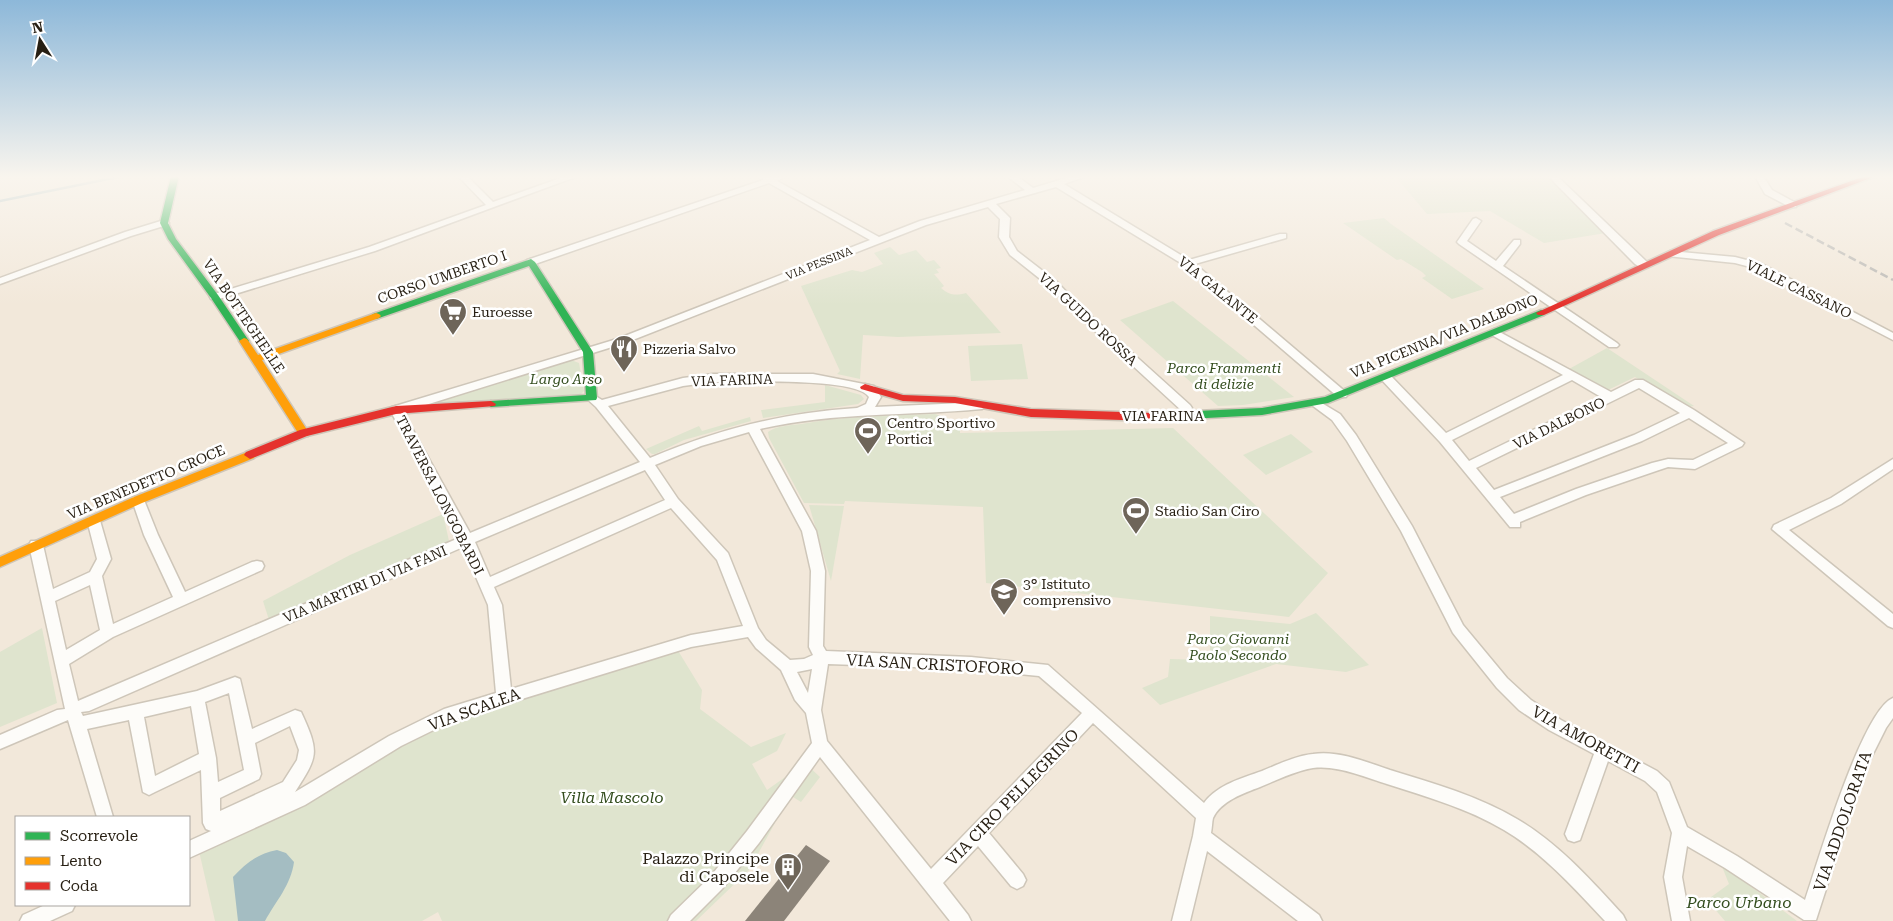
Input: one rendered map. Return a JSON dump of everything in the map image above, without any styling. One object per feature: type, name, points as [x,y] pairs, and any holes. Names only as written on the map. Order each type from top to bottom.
[{"type":"main road","name":"VIA BOTTEGHELLE","points":[[166,219],[172,239],[215,297],[304,433]]},
{"type":"main road","name":"VIA PICENNA/VIA DALBONO","points":[[1342,394],[1556,307],[1716,233],[1755,219]]},
{"type":"main road","points":[[396,410],[596,401],[588,352],[531,262]]},
{"type":"main road","name":"CORSO UMBERTO I","points":[[255,359],[531,262]]},
{"type":"main road","name":"VIA FARINA","points":[[865,387],[903,398],[955,400],[1031,413],[1145,417],[1225,416],[1315,403],[1342,394]]},
{"type":"main road","name":"VIA BENEDETTO CROCE","points":[[0,562],[138,500],[304,433],[396,410]]},
{"type":"street","points":[[0,280],[128,234],[164,219]]},
{"type":"street","points":[[215,297],[372,249],[456,219]]},
{"type":"street","name":"CORSO UMBERTO I","points":[[531,262],[652,219]]},
{"type":"street","points":[[840,219],[877,240]]},
{"type":"street","name":"VIA PESSINA","points":[[588,352],[630,338],[877,240],[937,219]]},
{"type":"street","name":"VIA GUIDO ROSSA","points":[[997,219],[1005,224],[1004,237],[1013,253],[1053,284],[1186,408]]},
{"type":"street","name":"VIA GALANTE","points":[[1116,219],[1188,263],[1342,394]]},
{"type":"street","points":[[1595,219],[1644,265]]},
{"type":"street","points":[[1476,220],[1462,242],[1613,345]]},
{"type":"street","points":[[1188,263],[1283,236]]},
{"type":"street","points":[[1497,266],[1517,242]]},
{"type":"street","name":"VIALE CASSANO","points":[[1670,254],[1734,260],[1758,266],[1893,337]]},
{"type":"street","name":"VIA DALBONO","points":[[1494,332],[1611,397]]},
{"type":"street","points":[[396,410],[588,352]]},
{"type":"street","points":[[1444,439],[1573,375]]},
{"type":"street","points":[[1385,377],[1444,439],[1490,496],[1514,522],[1580,492],[1656,466],[1668,463],[1695,465],[1738,443],[1639,383],[1611,397]]},
{"type":"street","name":"VIA FARINA","points":[[596,401],[682,382],[713,378],[813,378],[865,387]]},
{"type":"street","points":[[856,412],[866,409],[874,402],[874,393],[865,387]]},
{"type":"street","name":"VIA DALBONO","points":[[1468,467],[1611,397]]},
{"type":"street","points":[[596,401],[648,464],[673,502],[723,557],[752,630],[761,644],[787,666],[800,695],[813,710]]},
{"type":"street","name":"VIA AMORETTI","points":[[1315,403],[1336,417],[1352,438],[1407,530],[1458,629],[1502,683],[1525,704],[1547,720],[1656,779],[1663,786],[1681,833]]},
{"type":"street","name":"VIA FARINA","points":[[648,464],[697,443],[753,427],[792,419],[856,412],[982,406]]},
{"type":"street","name":"TRAVERSA LONGOBARDI","points":[[396,410],[466,540],[495,605],[504,697]]},
{"type":"street","points":[[1490,496],[1638,438],[1690,413]]},
{"type":"street","points":[[753,427],[808,531],[818,571],[816,647],[822,657],[813,710],[820,744],[932,881],[962,921]]},
{"type":"street","points":[[1893,463],[1836,501],[1780,529],[1893,622]]},
{"type":"street","name":"VIA MARTIRI DI VIA FANI","points":[[0,742],[74,713],[466,540],[648,464]]},
{"type":"street","points":[[138,500],[151,535],[181,599]]},
{"type":"street","points":[[486,585],[673,502]]},
{"type":"street","points":[[48,598],[95,576],[104,559],[94,520]]},
{"type":"street","points":[[36,545],[74,713],[104,816]]},
{"type":"street","points":[[62,660],[108,632],[258,566]]},
{"type":"street","points":[[95,576],[108,632]]},
{"type":"street","name":"VIA SCALEA","points":[[190,850],[299,799],[395,741],[450,714],[691,642],[752,630]]},
{"type":"street","points":[[787,666],[806,665],[822,657]]},
{"type":"street","name":"VIA SAN CRISTOFORO","points":[[822,657],[971,663],[1043,670],[1205,814]]},
{"type":"street","points":[[74,713],[135,710],[197,698],[235,684],[253,774],[211,794]]},
{"type":"street","points":[[197,698],[208,758],[212,823],[289,787],[305,762],[307,750],[295,716],[246,739]]},
{"type":"street","name":"VIA ADDOLORATA","points":[[1681,833],[1731,862],[1810,914],[1856,771],[1880,723],[1893,705]]},
{"type":"street","points":[[135,710],[149,787],[208,758]]},
{"type":"street","name":"VIA CIRO PELLEGRINO","points":[[932,881],[1093,713]]},
{"type":"street","points":[[677,921],[716,883],[754,837],[820,744]]},
{"type":"street","points":[[1574,834],[1603,750]]},
{"type":"street","points":[[1181,921],[1202,836],[1205,814],[1217,799],[1245,785],[1294,766],[1321,761],[1350,765],[1473,805],[1512,825],[1544,849],[1617,921]]},
{"type":"street","points":[[978,833],[1017,880]]},
{"type":"street","points":[[1681,833],[1673,877],[1681,921]]},
{"type":"street","points":[[1202,836],[1313,921]]},
{"type":"street","points":[[29,921],[64,906]]},
{"type":"green space","points":[[1385,219],[1484,289],[1452,299],[1422,278],[1426,276],[1422,272],[1401,259],[1397,260],[1343,223]]},
{"type":"green space","points":[[1503,219],[1592,219],[1606,233],[1544,243]]},
{"type":"green space","points":[[890,247],[899,255],[916,250],[927,262],[934,260],[941,268],[936,269],[939,273],[934,274],[944,286],[941,288],[952,294],[966,293],[1001,333],[898,337],[863,335],[860,379],[837,374],[840,371],[801,286],[852,270],[862,272],[883,264],[874,253]]},
{"type":"green space","name":"Parco Frammenti di delizie","points":[[1173,301],[1294,397],[1243,405],[1218,406],[1120,320]]},
{"type":"green space","points":[[1022,344],[1028,379],[971,381],[968,346]]},
{"type":"green space","points":[[1607,348],[1694,406],[1686,407],[1635,377],[1608,390],[1569,369]]},
{"type":"green space","name":"Largo Arso","points":[[571,360],[579,363],[584,391],[581,394],[430,404],[430,400]]},
{"type":"green space","points":[[825,385],[861,395],[864,399],[858,404],[763,418],[761,410],[825,402]]},
{"type":"green space","name":"Stadio San Ciro","points":[[935,414],[960,422],[960,433],[1173,428],[1328,573],[1289,617],[986,583],[983,507],[845,501],[844,504],[804,503],[769,438],[768,432],[784,426],[835,419]]},
{"type":"green space","points":[[750,417],[751,421],[684,440],[655,454],[646,449],[699,426],[702,431]]},
{"type":"green space","points":[[1291,434],[1313,452],[1266,475],[1243,455]]},
{"type":"green space","points":[[809,505],[844,506],[831,581]]},
{"type":"green space","points":[[443,514],[449,541],[269,620],[263,601],[350,555]]},
{"type":"green space","name":"Parco Giovanni Paolo Secondo","points":[[1316,613],[1369,665],[1346,672],[1276,664],[1160,705],[1142,688],[1168,677],[1170,659],[1210,660],[1210,616],[1290,624]]},
{"type":"green space","points":[[42,628],[57,703],[0,727],[0,652]]},
{"type":"green space","name":"Villa Mascolo","points":[[677,649],[702,690],[700,709],[751,747],[786,733],[777,751],[752,764],[767,790],[805,763],[820,777],[801,802],[793,797],[774,816],[775,823],[749,870],[696,921],[442,921],[438,912],[422,921],[215,921],[199,851],[430,727]]},
{"type":"green space","name":"Parco Urbano","points":[[1721,864],[1797,921],[1725,921],[1707,900],[1729,884]]},
{"type":"water","points":[[277,850],[286,853],[294,862],[290,878],[283,893],[265,921],[238,921],[233,877],[252,860]]},
{"type":"building","name":"Palazzo Principe di Caposele","points":[[806,845],[830,861],[784,921],[745,921]]},
{"type":"railway","points":[[1785,223],[1893,280]]},
{"type":"traffic: fast","points":[[165,219],[164,223],[172,239],[215,297],[244,341]]},
{"type":"traffic: fast","points":[[376,316],[531,262],[588,352],[592,398],[491,404]]},
{"type":"traffic: fast","points":[[1152,417],[1262,412],[1328,400],[1541,313]]},
{"type":"traffic: slow","points":[[255,359],[376,316]]},
{"type":"traffic: slow","points":[[244,341],[304,433]]},
{"type":"traffic: slow","points":[[0,562],[138,500],[250,455]]},
{"type":"traffic: jam","points":[[1541,313],[1716,233],[1754,219]]},
{"type":"traffic: jam","points":[[865,387],[903,398],[955,400],[1031,413],[1152,417]]},
{"type":"traffic: jam","points":[[250,455],[304,433],[396,410],[491,404]]},
{"type":"place","name":"Euroesse","points":[[453,336]]},
{"type":"place","name":"Pizzeria Salvo","points":[[624,373]]},
{"type":"place","name":"Centro Sportivo Portici","points":[[868,455]]},
{"type":"place","name":"Stadio San Ciro","points":[[1136,535]]},
{"type":"place","name":"3° Istituto comprensivo","points":[[1004,616]]},
{"type":"place","name":"Palazzo Principe di Caposele","points":[[788,891]]}]
